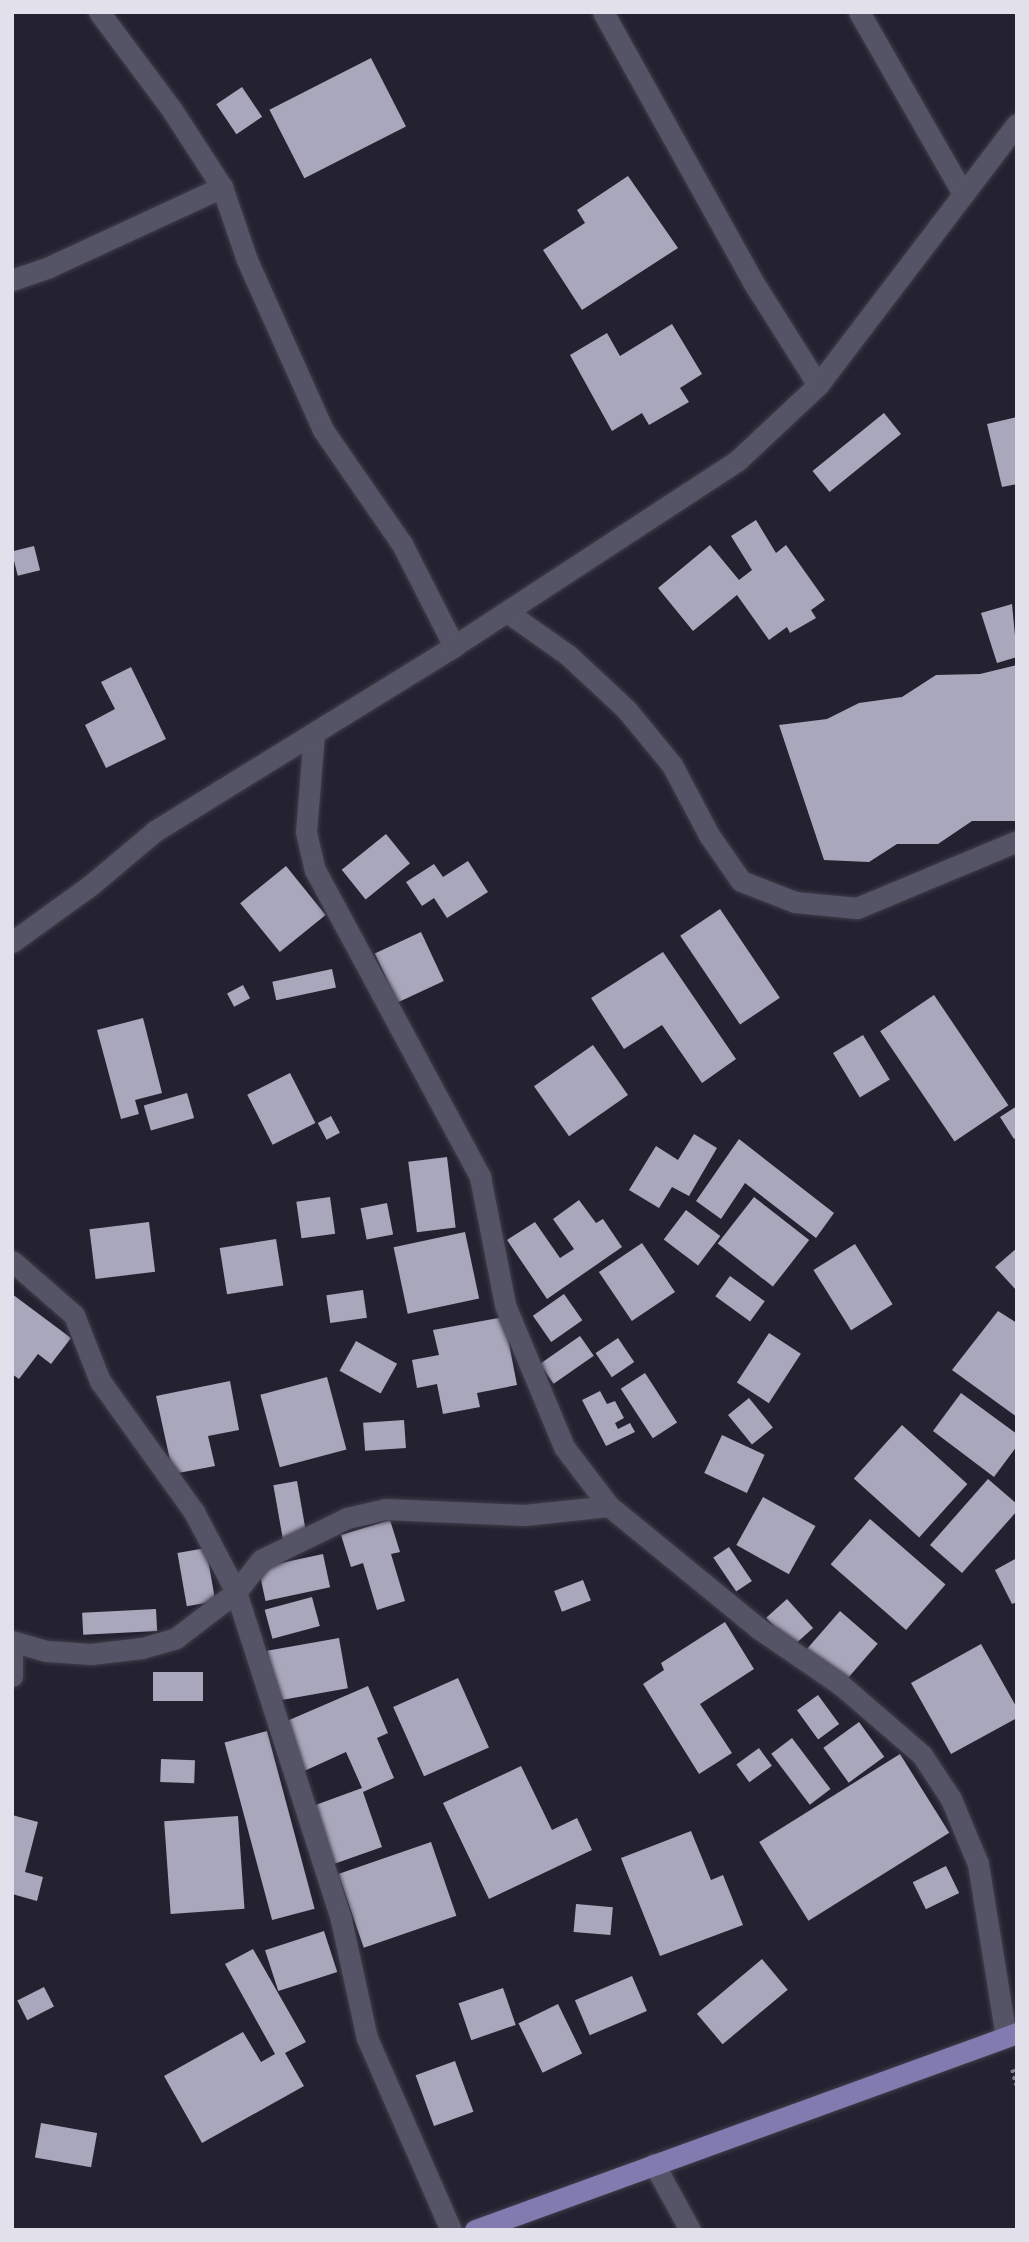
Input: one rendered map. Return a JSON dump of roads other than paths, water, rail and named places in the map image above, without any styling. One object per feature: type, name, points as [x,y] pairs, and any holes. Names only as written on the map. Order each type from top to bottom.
[{"type":"main road","points":[[474,2230],[1011,2035]]},
{"type":"street","points":[[99,12],[172,110],[222,187],[247,260],[323,430],[402,544],[454,646]]},
{"type":"street","points":[[603,12],[755,285],[818,385]]},
{"type":"street","points":[[859,12],[962,192]]},
{"type":"street","points":[[12,942],[92,884],[155,831],[454,646],[737,461],[818,385],[962,192],[1017,124]]},
{"type":"street","points":[[12,280],[49,267],[222,187]]},
{"type":"street","points":[[507,612],[568,655],[626,709],[672,765],[709,835],[741,881],[795,902],[857,908],[1017,841]]},
{"type":"street","points":[[314,734],[306,832],[315,870],[480,1177],[505,1305],[564,1447],[609,1506],[758,1628],[841,1685],[922,1755],[951,1799],[978,1864],[1011,2035]]},
{"type":"street","points":[[12,1261],[74,1315],[100,1381],[194,1512],[236,1592],[341,1920],[367,2038],[451,2230]]},
{"type":"street","points":[[12,1676],[14,1641],[47,1651],[91,1654],[142,1648],[176,1638],[236,1592],[261,1560],[346,1518],[385,1509],[524,1515],[609,1506]]},
{"type":"street","points":[[654,2164],[690,2230]]}]
